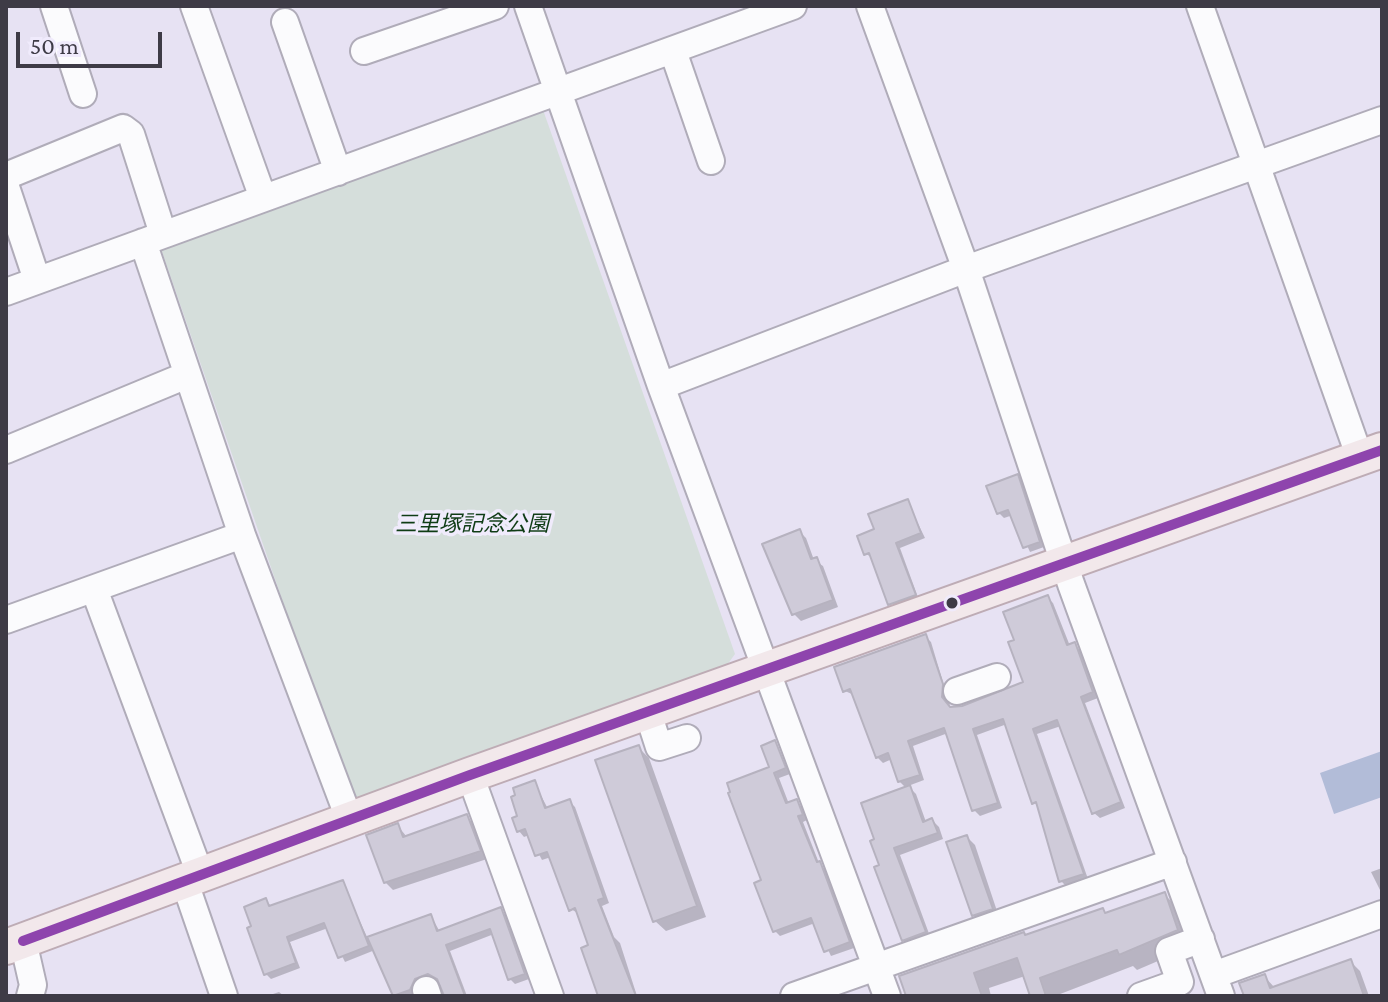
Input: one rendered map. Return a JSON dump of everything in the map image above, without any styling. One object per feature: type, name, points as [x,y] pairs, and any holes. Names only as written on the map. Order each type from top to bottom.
[{"type":"main road","points":[[14,944],[470,775],[1371,454]]},
{"type":"street","points":[[54,6],[83,94]]},
{"type":"street","points":[[194,6],[263,198]]},
{"type":"street","points":[[364,51],[495,6]]},
{"type":"street","points":[[528,6],[661,386],[887,996]]},
{"type":"street","points":[[6,292],[558,94],[793,6]]},
{"type":"street","points":[[870,6],[966,269],[1064,565],[1218,986],[1382,914]]},
{"type":"street","points":[[1200,6],[1256,165],[1371,454]]},
{"type":"street","points":[[285,22],[338,172]]},
{"type":"street","points":[[673,51],[711,161]]},
{"type":"street","points":[[661,386],[966,269],[1382,120]]},
{"type":"street","points":[[6,176],[123,128],[131,134],[187,375],[242,535],[350,821]]},
{"type":"street","points":[[6,187],[37,280]]},
{"type":"street","points":[[6,450],[187,375]]},
{"type":"street","points":[[6,620],[242,535]]},
{"type":"street","points":[[94,589],[192,877],[224,996]]},
{"type":"street","points":[[957,691],[997,677]]},
{"type":"street","points":[[648,713],[659,747],[687,738]]},
{"type":"street","points":[[470,775],[550,996]]},
{"type":"street","points":[[794,996],[1173,862]]},
{"type":"street","points":[[1141,996],[1180,982],[1169,951],[1201,939]]},
{"type":"street","points":[[14,944],[33,985],[30,996]]},
{"type":"green space","name":"三里塚記念公園","points":[[542,107],[735,654],[722,672],[353,805],[160,246]]},
{"type":"water","points":[[1382,751],[1382,797],[1334,814],[1320,773]]},
{"type":"building","points":[[1018,474],[1040,542],[1023,548],[1008,510],[997,514],[986,486]]},
{"type":"building","points":[[908,499],[921,533],[896,543],[916,595],[888,605],[869,553],[864,555],[857,536],[874,529],[868,514]]},
{"type":"building","points":[[800,529],[811,559],[817,557],[833,600],[792,615],[762,544]]},
{"type":"building","points":[[1048,595],[1067,645],[1075,642],[1093,692],[1081,697],[1121,802],[1092,814],[1057,720],[1033,729],[1084,874],[1059,882],[1036,802],[1032,804],[1003,719],[973,729],[998,803],[972,811],[944,728],[908,741],[920,775],[898,782],[888,753],[876,758],[850,689],[843,692],[834,667],[926,634],[943,684],[942,697],[950,707],[962,706],[1023,682],[1008,642],[1014,640],[1003,612]]},
{"type":"building","points":[[775,740],[786,768],[774,773],[786,803],[797,799],[803,815],[798,816],[817,862],[820,861],[850,942],[824,952],[811,918],[773,932],[754,883],[761,880],[728,793],[727,783],[769,767],[761,746]]},
{"type":"building","points":[[639,745],[697,906],[653,922],[595,760]]},
{"type":"building","points":[[535,780],[545,808],[570,799],[604,898],[598,900],[636,996],[598,996],[581,948],[588,945],[575,908],[569,911],[547,852],[535,856],[525,829],[517,832],[512,818],[517,816],[511,797],[515,795],[513,788]]},
{"type":"building","points":[[910,785],[923,822],[932,818],[938,833],[894,848],[926,932],[902,941],[874,867],[879,865],[870,841],[874,839],[861,803]]},
{"type":"building","points":[[467,814],[481,851],[384,883],[366,835],[398,823],[403,837]]},
{"type":"building","points":[[967,835],[993,909],[972,916],[946,842]]},
{"type":"building","points":[[343,880],[369,946],[338,958],[324,923],[287,937],[296,963],[264,975],[247,928],[251,926],[244,907],[266,898],[269,906]]},
{"type":"building","points":[[1165,892],[1178,930],[1119,955],[1117,950],[1040,978],[1046,996],[1030,996],[1017,958],[974,973],[982,996],[906,996],[899,976],[1024,932],[1025,935],[1103,908],[1105,913]]},
{"type":"building","points":[[501,907],[525,974],[508,980],[490,929],[446,945],[465,996],[444,996],[437,979],[428,974],[415,979],[410,990],[393,996],[367,937],[431,914],[437,931]]},
{"type":"building","points":[[1351,959],[1364,996],[1244,996],[1239,983],[1265,974],[1270,988]]},
{"type":"transit line","points":[[23,941],[470,775],[1382,450]]}]
